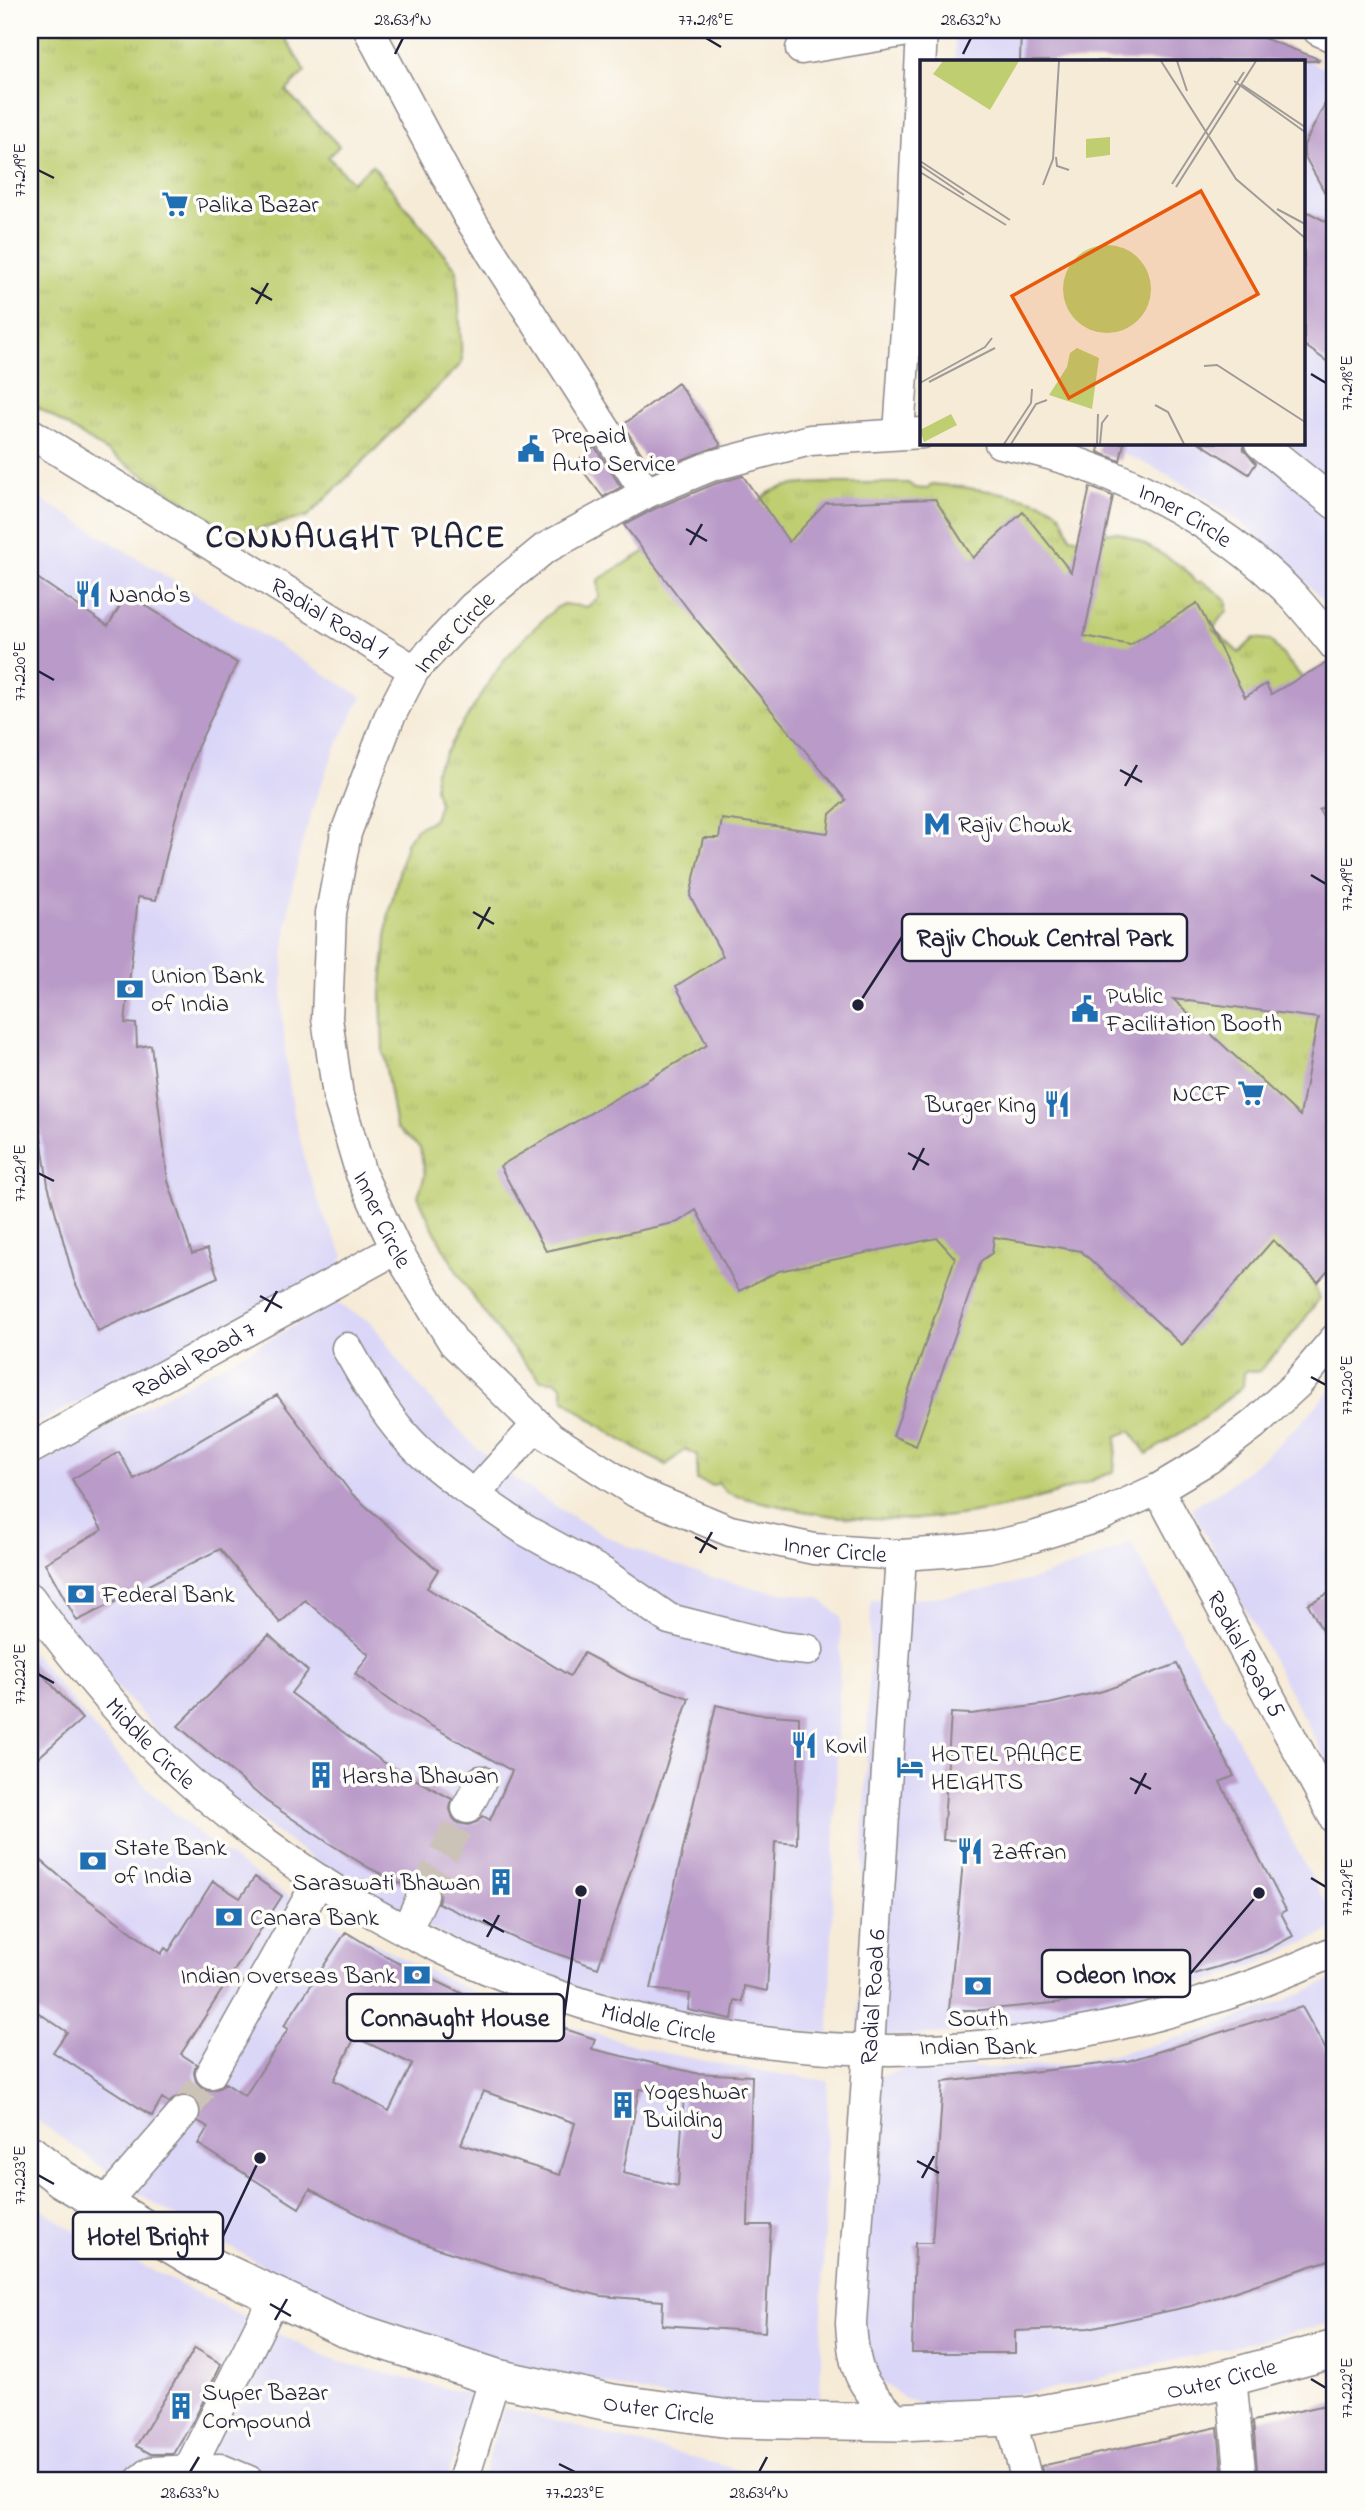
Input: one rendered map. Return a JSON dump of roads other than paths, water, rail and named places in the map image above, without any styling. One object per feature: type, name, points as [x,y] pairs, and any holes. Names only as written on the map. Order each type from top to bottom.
[{"type":"main road","name":"Outer Circle","points":[[30,2154],[62,2179],[199,2261],[344,2328],[495,2377],[613,2403],[730,2419],[899,2422],[1030,2416],[1231,2377],[1335,2349]]},
{"type":"street","points":[[369,30],[468,216],[646,493]]},
{"type":"street","points":[[801,49],[914,30]]},
{"type":"street","points":[[921,60],[922,30]]},
{"type":"street","points":[[1318,30],[1335,38]]},
{"type":"street","points":[[910,433],[911,256],[920,71]]},
{"type":"street","name":"Radial Road 1","points":[[30,433],[414,670]]},
{"type":"street","name":"Inner Circle","points":[[910,433],[810,440],[711,466],[646,493],[544,549],[473,607],[414,670],[389,718],[346,833],[331,914],[327,1018],[338,1096],[360,1174],[396,1249],[454,1343],[551,1438],[636,1492],[730,1531],[814,1549],[901,1555],[989,1547],[1033,1537],[1097,1517],[1158,1489],[1208,1459],[1254,1424],[1297,1384],[1335,1339]]},
{"type":"street","name":"Inner Circle","points":[[1006,444],[1091,454],[1231,543],[1331,633]]},
{"type":"street","points":[[1261,444],[1335,504]]},
{"type":"street","name":"Radial Road 7","points":[[30,1448],[396,1249]]},
{"type":"street","points":[[347,1348],[367,1384],[404,1436],[435,1465],[525,1530],[603,1573],[669,1619],[780,1647],[808,1650]]},
{"type":"street","points":[[474,1495],[537,1425]]},
{"type":"street","name":"Radial Road 5","points":[[1158,1489],[1335,1819]]},
{"type":"street","name":"Radial Road 6","points":[[899,2422],[870,2394],[860,2377],[852,2342],[851,2311],[901,1555]]},
{"type":"street","name":"Middle Circle","points":[[30,1598],[62,1643],[112,1703],[189,1780],[260,1840],[319,1880],[405,1931],[504,1977],[592,2007],[683,2030],[775,2044],[868,2050],[954,2048],[1041,2040],[1125,2024],[1209,2001],[1290,1972],[1335,1951]]},
{"type":"street","points":[[467,1808],[481,1781]]},
{"type":"street","points":[[211,2073],[319,1880]]},
{"type":"street","points":[[405,1931],[423,1895]]},
{"type":"street","points":[[104,2204],[184,2112]]},
{"type":"street","points":[[188,2471],[275,2296]]},
{"type":"street","points":[[463,2481],[495,2377]]},
{"type":"street","points":[[1231,2377],[1241,2481]]},
{"type":"street","points":[[1010,2417],[1027,2481]]},
{"type":"street","points":[[140,2481],[151,2472],[219,2469],[249,2481]]},
{"type":"tunnel","points":[[423,1895],[467,1808]]},
{"type":"tunnel","points":[[184,2112],[211,2073]]},
{"type":"place","name":"Palika Bazar","points":[[175,204]]},
{"type":"place","name":"Prepaid Auto Service","points":[[531,449]]},
{"type":"place","name":"Nando's","points":[[88,594]]},
{"type":"place","name":"Rajiv Chowk","points":[[937,824]]},
{"type":"place","name":"Union Bank of India","points":[[130,989]]},
{"type":"place","name":"Rajiv Chowk Central Park","points":[[858,1005]]},
{"type":"place","name":"Public Facilitation Booth","points":[[1085,1009]]},
{"type":"place","name":"NCCF","points":[[1251,1093]]},
{"type":"place","name":"Burger King","points":[[1057,1104]]},
{"type":"place","name":"Federal Bank","points":[[81,1594]]},
{"type":"place","name":"Kovil","points":[[804,1745]]},
{"type":"place","name":"HOTEL PALACE HEIGHTS","points":[[910,1767]]},
{"type":"place","name":"Harsha Bhawan","points":[[321,1775]]},
{"type":"place","name":"Zaffran","points":[[970,1851]]},
{"type":"place","name":"State Bank of India","points":[[93,1861]]},
{"type":"place","name":"Saraswati Bhawan","points":[[501,1882]]},
{"type":"place","name":"Connaught House","points":[[581,1891]]},
{"type":"place","name":"Odeon Inox","points":[[1259,1893]]},
{"type":"place","name":"Canara Bank","points":[[229,1917]]},
{"type":"place","name":"Indian Overseas Bank","points":[[417,1975]]},
{"type":"place","name":"South Indian Bank","points":[[978,1986]]},
{"type":"place","name":"Yogeshwar Building","points":[[623,2105]]},
{"type":"place","name":"Hotel Bright","points":[[260,2158]]},
{"type":"place","name":"Super Bazar Compound","points":[[181,2406]]},
{"type":"district","name":"CONNAUGHT PLACE","points":[[356,536]]}]
